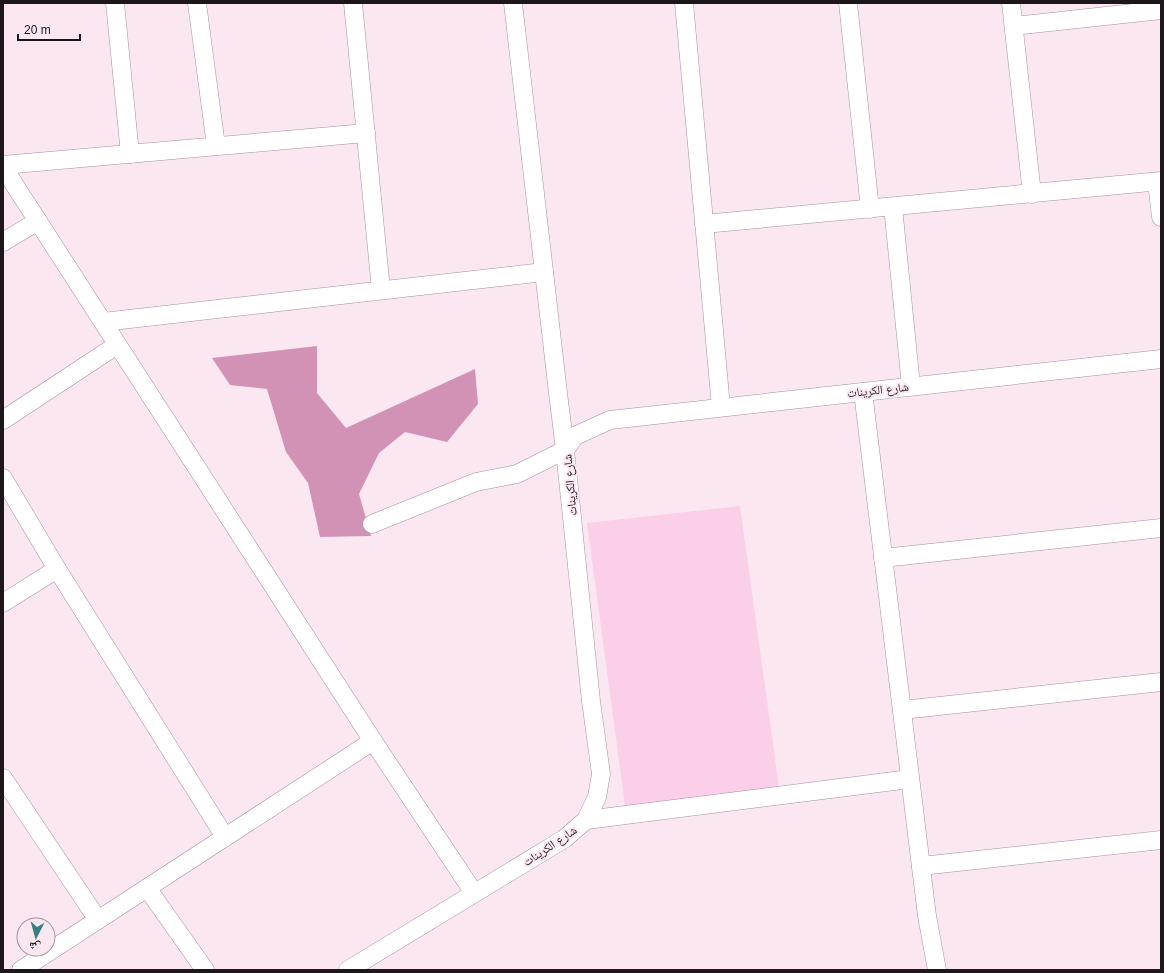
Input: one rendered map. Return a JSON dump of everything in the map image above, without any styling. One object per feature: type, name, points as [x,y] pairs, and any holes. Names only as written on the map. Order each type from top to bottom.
[{"type":"street","points":[[115,3],[130,154]]},
{"type":"street","points":[[198,3],[216,146]]},
{"type":"street","points":[[353,3],[381,290]]},
{"type":"street","points":[[372,524],[476,482],[517,474],[566,450],[513,3]]},
{"type":"street","points":[[684,3],[721,407]]},
{"type":"street","points":[[848,3],[870,209]]},
{"type":"street","points":[[1011,3],[1032,194]]},
{"type":"street","points":[[1014,26],[1161,10]]},
{"type":"street","points":[[366,132],[3,166],[373,741],[474,894]]},
{"type":"street","points":[[704,224],[1159,182],[1161,217]]},
{"type":"street","points":[[893,207],[911,386]]},
{"type":"street","points":[[3,242],[38,221]]},
{"type":"street","points":[[103,322],[544,272]]},
{"type":"street","points":[[3,420],[117,345]]},
{"type":"street","name":"شارع الکرينات","points":[[348,970],[564,839],[586,820],[597,797],[600,774],[591,701],[566,450],[575,436],[610,420],[1161,359]]},
{"type":"street","points":[[863,392],[927,916],[937,970]]},
{"type":"street","points":[[3,478],[57,569],[224,837]]},
{"type":"street","points":[[883,558],[1161,528]]},
{"type":"street","points":[[3,603],[57,569]]},
{"type":"street","points":[[902,710],[1161,682]]},
{"type":"street","points":[[21,970],[373,741]]},
{"type":"street","points":[[586,820],[910,779]]},
{"type":"street","points":[[4,784],[98,920]]},
{"type":"street","points":[[921,866],[1161,840]]},
{"type":"street","points":[[147,888],[205,970]]},
{"type":"shaded area","points":[[317,346],[317,393],[346,428],[475,369],[478,404],[447,442],[405,432],[379,453],[359,494],[371,536],[320,537],[308,483],[286,452],[267,389],[230,385],[212,358]]},
{"type":"shaded area","points":[[740,506],[781,802],[627,820],[587,523]]}]
